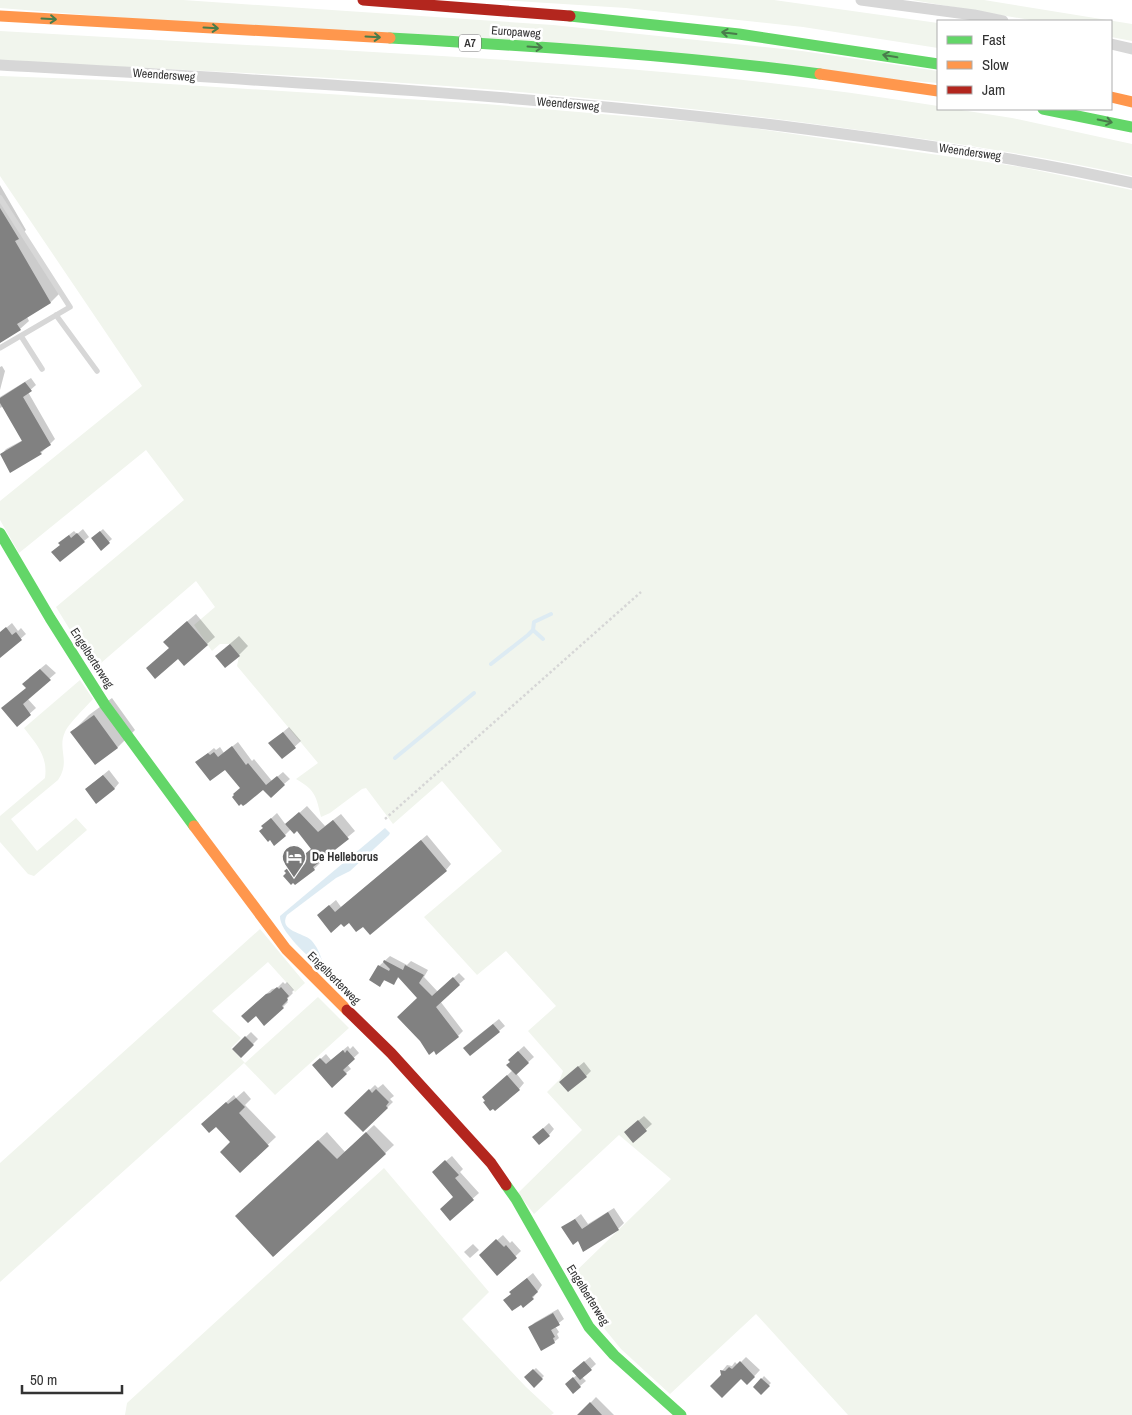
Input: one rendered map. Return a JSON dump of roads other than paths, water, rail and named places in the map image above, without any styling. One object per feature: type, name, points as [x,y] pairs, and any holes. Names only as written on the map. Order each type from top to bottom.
[{"type":"main road","name":"Europaweg","points":[[363,0],[524,12],[672,26],[786,40],[937,64]]},
{"type":"main road","name":"Europaweg","points":[[0,16],[464,42],[675,57],[847,76],[937,91]]},
{"type":"main road","points":[[1112,97],[1132,102]]},
{"type":"main road","points":[[1048,110],[1132,127]]},
{"type":"main road","name":"Engelberterweg","points":[[0,533],[50,618],[106,705],[265,922],[286,949],[392,1053],[491,1163],[516,1199],[589,1327],[614,1355],[681,1415]]},
{"type":"street","points":[[861,0],[998,20]]},
{"type":"street","points":[[1112,44],[1132,49]]},
{"type":"street","name":"Weendersweg","points":[[0,66],[381,89],[662,112],[860,136],[1022,160],[1132,183]]},
{"type":"lane","points":[[0,198],[70,307],[0,348]]},
{"type":"lane","points":[[56,315],[97,371]]},
{"type":"lane","points":[[21,336],[42,368]]},
{"type":"waterway","points":[[491,664],[528,635],[533,630],[534,622],[551,614]]},
{"type":"waterway","points":[[533,630],[543,639]]},
{"type":"waterway","points":[[395,758],[474,693]]},
{"type":"place","name":"De Helleborus","points":[[294,878]]}]
